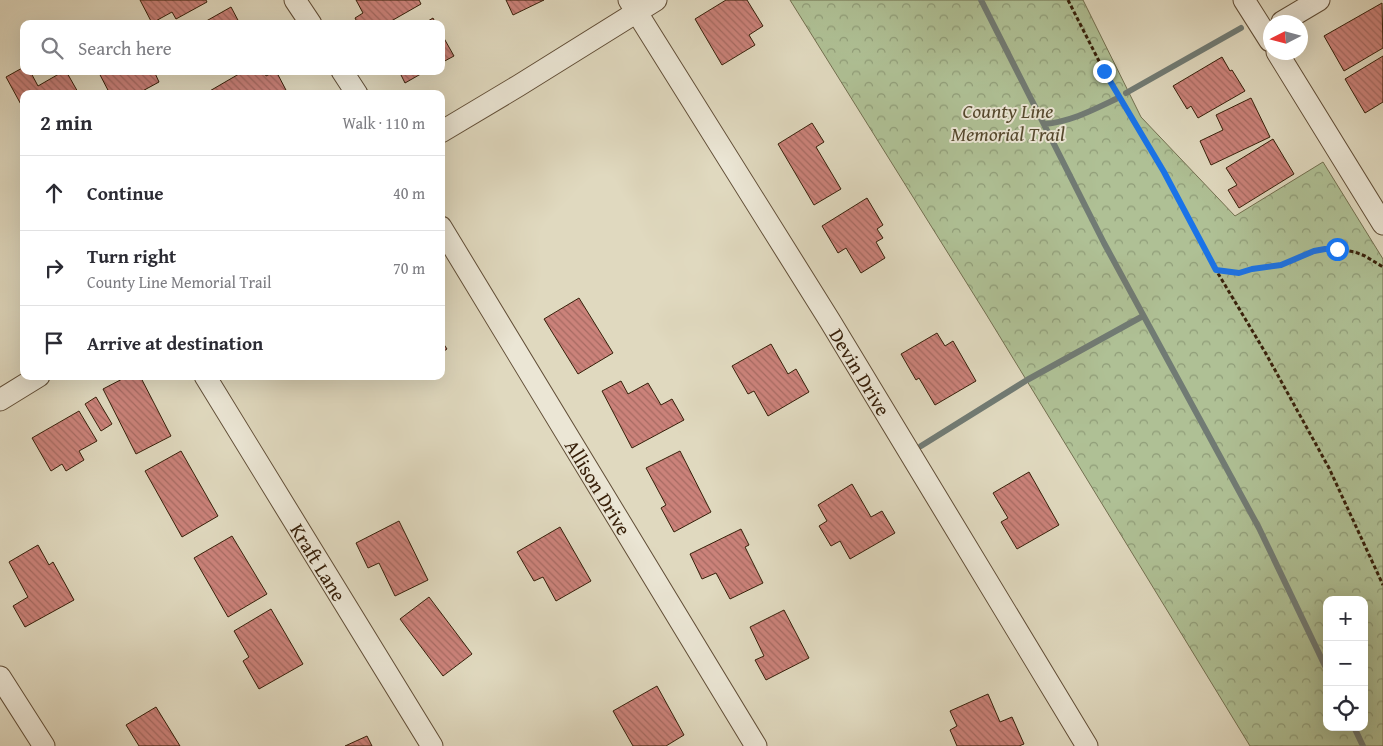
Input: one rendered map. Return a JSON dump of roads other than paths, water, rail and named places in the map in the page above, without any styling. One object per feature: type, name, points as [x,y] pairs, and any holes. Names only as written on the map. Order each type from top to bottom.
[{"type":"street","points":[[295,0],[308,20]]},
{"type":"street","points":[[445,130],[518,86],[633,6],[656,0]]},
{"type":"street","points":[[1244,0],[1263,22]]},
{"type":"street","points":[[1297,15],[1319,0]]},
{"type":"street","name":"Devin Drive","points":[[633,6],[824,312],[1087,746]]},
{"type":"street","points":[[1282,60],[1383,224]]},
{"type":"street","points":[[345,75],[354,90]]},
{"type":"street","name":"Allison Drive","points":[[445,234],[756,746]]},
{"type":"street","points":[[0,400],[32,380]]},
{"type":"street","name":"Kraft Lane","points":[[208,380],[432,746]]},
{"type":"street","points":[[0,678],[44,746]]},
{"type":"waterway","points":[[981,0],[1104,243],[1259,528],[1323,662]]},
{"type":"waterway","points":[[1126,93],[1241,28]]},
{"type":"waterway","points":[[1044,124],[1072,118],[1116,99]]},
{"type":"waterway","points":[[921,446],[1027,380],[1143,316]]},
{"type":"waterway","points":[[1356,731],[1363,746]]},
{"type":"park label","name":"County Line Memorial Trail","points":[[1008,122]]}]
